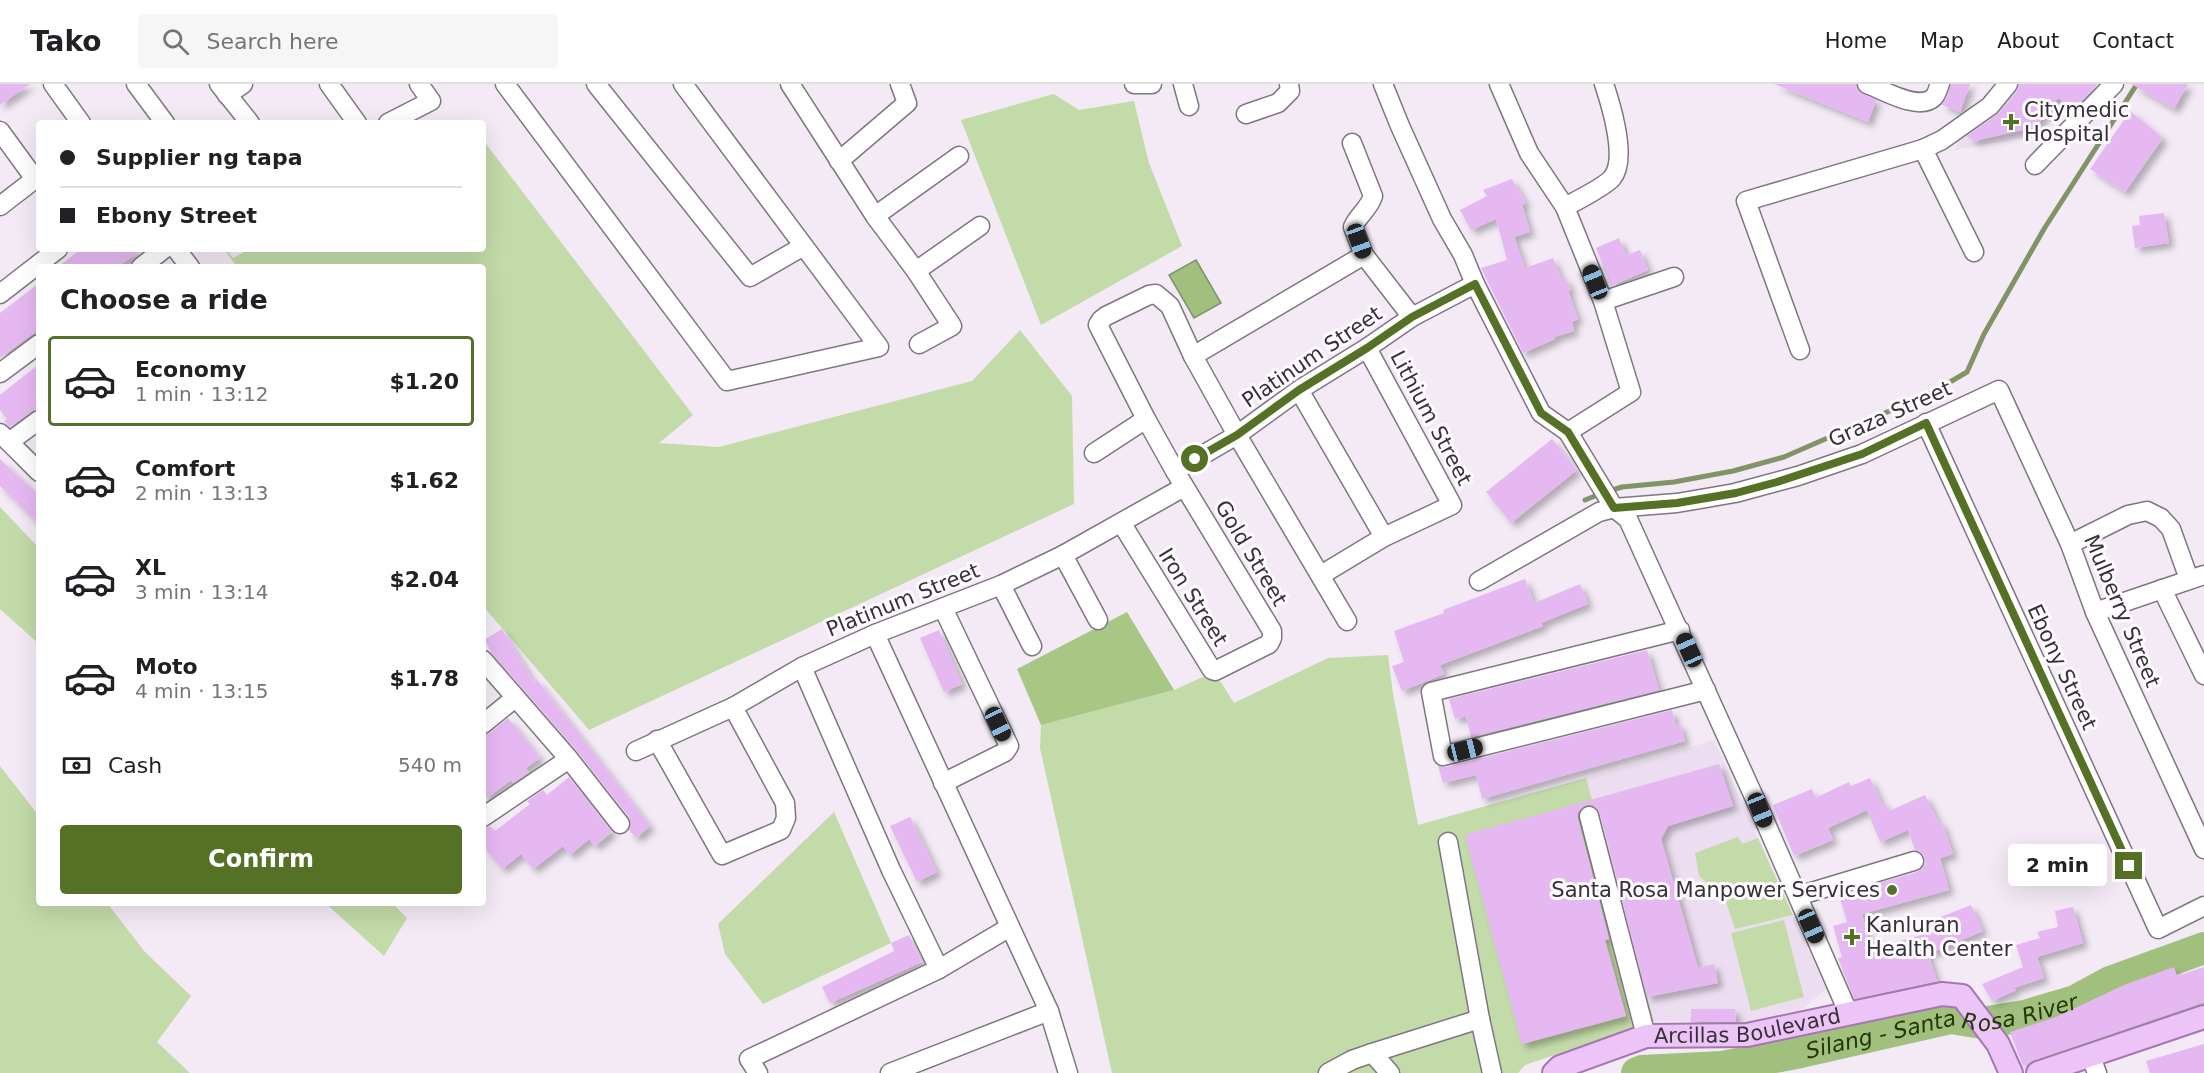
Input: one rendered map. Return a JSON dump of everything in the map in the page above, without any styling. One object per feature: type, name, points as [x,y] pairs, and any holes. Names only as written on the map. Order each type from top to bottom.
[{"type":"main road","name":"Arcillas Boulevard","points":[[1554,1073],[1560,1067],[1646,1036],[1747,1035],[1942,994],[1962,996],[1998,1044],[2011,1073]]},
{"type":"main road","points":[[2038,1073],[2094,1064],[2204,1017]]},
{"type":"street","points":[[53,84],[79,120]]},
{"type":"street","points":[[136,84],[163,120]]},
{"type":"street","points":[[243,84],[223,90],[248,120]]},
{"type":"street","points":[[329,84],[355,120]]},
{"type":"street","points":[[394,120],[431,101],[419,84]]},
{"type":"street","points":[[505,84],[727,381],[879,347],[802,247],[683,84]]},
{"type":"street","points":[[596,84],[750,278],[802,247]]},
{"type":"street","points":[[839,161],[907,104],[900,84]]},
{"type":"street","points":[[1134,84],[1152,84]]},
{"type":"street","points":[[1183,84],[1189,106]]},
{"type":"street","points":[[1246,114],[1278,103],[1290,91],[1289,84]]},
{"type":"street","points":[[1383,84],[1442,219],[1463,255],[1475,284],[1541,413],[1568,432],[1612,505],[1628,519],[1680,630],[1848,1012]]},
{"type":"street","points":[[1499,84],[1529,153],[1565,207],[1603,301],[1631,392],[1568,432]]},
{"type":"street","points":[[1565,207],[1612,179],[1619,165],[1613,108],[1604,84]]},
{"type":"street","points":[[1866,84],[1910,101],[1919,102],[1928,101],[1936,96],[1940,84]]},
{"type":"street","points":[[1800,350],[1746,201],[1923,149],[1942,140],[1990,106],[2008,84]]},
{"type":"street","points":[[2035,165],[2114,84]]},
{"type":"street","points":[[799,87],[839,161],[952,326],[919,344]]},
{"type":"street","points":[[0,131],[36,176]]},
{"type":"street","points":[[1352,143],[1372,196],[1370,205],[1353,227],[1364,255],[1412,317]]},
{"type":"street","points":[[1923,149],[1974,252]]},
{"type":"street","points":[[875,216],[958,156]]},
{"type":"street","points":[[0,206],[36,178]]},
{"type":"street","points":[[916,271],[980,226]]},
{"type":"street","points":[[39,264],[54,252]]},
{"type":"street","points":[[145,264],[161,252]]},
{"type":"street","points":[[178,252],[188,264]]},
{"type":"street","points":[[1347,621],[1193,356],[1364,255]]},
{"type":"street","points":[[0,294],[36,266]]},
{"type":"street","points":[[1603,301],[1674,278]]},
{"type":"street","name":"Platinum Street","points":[[1174,471],[1237,435],[1299,390],[1412,317],[1475,284]]},
{"type":"street","name":"Gold Street","points":[[1193,356],[1170,306],[1156,294],[1149,295],[1101,320],[1098,325],[1174,471],[1272,631],[1269,644]]},
{"type":"street","points":[[0,373],[36,346]]},
{"type":"street","name":"Lithium Street","points":[[1322,575],[1384,537],[1452,505],[1367,348]]},
{"type":"street","points":[[1299,390],[1384,537]]},
{"type":"street","name":"Graza Street","points":[[1479,580],[1612,505],[1689,501],[1736,493],[1798,476],[1862,454],[1999,390]]},
{"type":"street","name":"Mulberry Street","points":[[1999,390],[2070,544],[2095,612],[2204,849]]},
{"type":"street","points":[[1094,453],[1146,419]]},
{"type":"street","points":[[36,421],[4,437],[36,469]]},
{"type":"street","name":"Ebony Street","points":[[1926,423],[2158,929],[2204,906]]},
{"type":"street","name":"Platinum Street","points":[[636,751],[733,707],[802,667],[875,634],[1001,585],[1122,524],[1184,488]]},
{"type":"street","points":[[2070,544],[2128,515],[2147,511],[2161,518],[2171,529],[2196,577],[2095,612]]},
{"type":"street","name":"Iron Street","points":[[1122,524],[1212,670],[1215,671],[1269,644]]},
{"type":"street","points":[[1063,555],[1098,620]]},
{"type":"street","points":[[1001,585],[1032,646]]},
{"type":"street","points":[[2162,590],[2199,654],[2204,675]]},
{"type":"street","points":[[943,608],[1009,746],[1005,752],[943,783]]},
{"type":"street","points":[[1680,630],[1431,692],[1443,756],[1706,690]]},
{"type":"street","points":[[875,634],[1049,1011],[1068,1073]]},
{"type":"street","points":[[486,664],[569,759],[620,824]]},
{"type":"street","points":[[802,667],[891,870],[939,969]]},
{"type":"street","points":[[486,722],[515,698]]},
{"type":"street","points":[[657,740],[722,855],[781,830],[786,818],[785,803],[733,707]]},
{"type":"street","points":[[486,815],[569,759]]},
{"type":"street","points":[[1588,816],[1646,1036]]},
{"type":"street","points":[[1448,842],[1492,1073]]},
{"type":"street","points":[[1798,896],[1914,861]]},
{"type":"street","points":[[758,1073],[749,1059],[939,969],[1010,927]]},
{"type":"street","points":[[890,1073],[1049,1011]]},
{"type":"street","points":[[1331,1072],[1352,1060],[1480,1019]]},
{"type":"street","points":[[1372,1053],[1390,1073]]},
{"type":"shaded area","name":"Citymedic Hospital","points":[[2016,84],[2076,84],[2030,137],[1955,150],[1959,138]]},
{"type":"shaded area","points":[[1054,94],[1079,110],[1134,101],[1149,163],[1182,246],[1041,325],[961,120]]},
{"type":"shaded area","points":[[486,144],[693,415],[659,443],[719,447],[972,381],[1020,330],[1072,396],[1074,504],[589,730],[486,610],[486,264],[235,264],[226,252],[233,258],[244,252],[486,252]]},
{"type":"shaded area","points":[[1196,260],[1221,303],[1194,318],[1169,275]]},
{"type":"shaded area","points":[[0,507],[36,545],[36,641],[0,609]]},
{"type":"shaded area","points":[[1127,612],[1174,690],[1041,725],[1017,669]]},
{"type":"shaded area","points":[[1388,655],[1393,694],[1418,825],[1586,778],[1654,1021],[1525,1065],[1518,1073],[1112,1073],[1040,748],[1041,725],[1174,690],[1205,676],[1221,682],[1234,703],[1328,658]]},
{"type":"shaded area","points":[[1714,740],[1826,989],[1803,1009],[1755,1021],[1735,1023],[1654,1021],[1586,778]]},
{"type":"shaded area","points":[[0,766],[36,812],[36,906],[109,906],[145,952],[191,996],[157,1042],[190,1073],[0,1073]]},
{"type":"shaded area","points":[[834,812],[891,943],[763,1004],[725,954],[718,924]]},
{"type":"shaded area","points":[[1738,837],[1742,844],[1758,838],[1793,915],[1735,929],[1725,899],[1699,876],[1695,853]]},
{"type":"shaded area","points":[[328,906],[395,906],[407,918],[384,956]]},
{"type":"shaded area","points":[[1784,920],[1804,997],[1751,1011],[1731,933]]},
{"type":"building","points":[[0,84],[30,84],[0,105]]},
{"type":"building","points":[[1774,84],[1856,84],[1858,91],[1876,100],[1868,122]]},
{"type":"building","points":[[1951,84],[1970,84],[1960,112],[1942,105]]},
{"type":"building","name":"Citymedic Hospital","points":[[2019,84],[2098,84],[2074,109],[2058,98],[2036,127],[1974,141],[1967,136],[1999,113],[2017,91]]},
{"type":"building","points":[[2131,84],[2188,84],[2174,109]]},
{"type":"building","points":[[2130,111],[2163,138],[2125,192],[2090,169]]},
{"type":"building","points":[[1512,179],[1526,203],[1522,205],[1530,232],[1514,237],[1525,268],[1553,258],[1562,280],[1566,278],[1571,290],[1568,291],[1578,319],[1572,322],[1574,331],[1554,337],[1555,339],[1523,353],[1481,268],[1507,260],[1496,219],[1471,230],[1460,210],[1487,196],[1483,190]]},
{"type":"building","points":[[2164,213],[2169,243],[2135,248],[2132,226],[2140,225],[2139,216]]},
{"type":"building","points":[[1619,238],[1626,255],[1640,250],[1648,270],[1611,286],[1596,248]]},
{"type":"building","points":[[77,252],[138,252],[122,264],[62,264]]},
{"type":"building","points":[[36,285],[36,331],[0,358],[0,313]]},
{"type":"building","points":[[36,366],[36,410],[10,427],[4,421],[7,419],[0,410],[0,395]]},
{"type":"building","points":[[1552,439],[1577,470],[1511,523],[1486,492]]},
{"type":"building","points":[[0,459],[36,493],[36,521],[0,486]]},
{"type":"building","points":[[1525,579],[1534,603],[1580,584],[1588,604],[1541,623],[1543,626],[1440,665],[1444,674],[1402,691],[1392,666],[1404,662],[1394,631]]},
{"type":"building","points":[[502,629],[534,682],[537,680],[650,826],[636,838],[629,830],[631,823],[629,817],[578,752],[495,657],[486,643],[486,639]]},
{"type":"building","points":[[939,630],[962,684],[944,692],[920,638]]},
{"type":"building","points":[[1647,650],[1659,690],[1471,737],[1466,716],[1455,719],[1449,699]]},
{"type":"building","points":[[1672,710],[1676,726],[1680,724],[1685,741],[1482,799],[1476,775],[1443,783],[1438,766],[1446,767]]},
{"type":"building","points":[[508,718],[540,758],[526,768],[529,772],[513,783],[511,780],[486,799],[486,734]]},
{"type":"building","points":[[1719,764],[1733,806],[1668,826],[1661,839],[1698,968],[1714,964],[1718,983],[1647,997],[1600,813],[1593,805],[1586,805],[1578,812],[1578,819],[1609,939],[1605,940],[1626,1016],[1522,1044],[1465,835]]},
{"type":"building","points":[[569,777],[612,832],[595,846],[589,839],[570,855],[563,846],[533,869],[521,854],[502,869],[486,850],[486,827],[490,826],[495,831],[530,804],[527,801],[543,790],[547,795]]},
{"type":"building","points":[[1870,778],[1882,804],[1885,803],[1889,811],[1925,795],[1939,823],[1942,822],[1953,854],[1940,858],[1949,890],[1862,914],[1871,949],[1932,932],[1928,922],[1971,905],[1983,931],[1928,954],[1937,981],[1854,999],[1838,958],[1842,957],[1833,926],[1847,922],[1839,895],[1917,872],[1925,864],[1925,857],[1921,852],[1915,850],[1908,830],[1880,842],[1867,810],[1828,828],[1833,840],[1794,856],[1773,805],[1812,789],[1815,798],[1849,782],[1851,786]]},
{"type":"building","points":[[910,817],[937,872],[917,882],[890,826]]},
{"type":"building","points":[[2073,907],[2083,943],[2037,957],[2044,978],[2014,988],[2016,990],[1992,1001],[1982,984],[2023,967],[2016,945],[2040,938],[2037,932],[2058,927],[2055,911]]},
{"type":"building","points":[[909,935],[922,962],[830,1003],[822,987],[894,951],[891,943]]},
{"type":"building","points":[[2174,967],[2177,976],[2204,967],[2204,1002],[2034,1060],[2023,1066],[2010,1032],[2056,1017],[2124,985]]},
{"type":"building","points":[[1691,1009],[1735,1009],[1736,1022],[1691,1022]]},
{"type":"building","points":[[2204,1044],[2204,1073],[2150,1073],[2146,1061]]},
{"type":"waterway","points":[[1609,491],[1622,487],[1674,482],[1733,471],[1784,457],[1933,392],[1967,372],[1984,334],[2044,229],[2137,84]]},
{"type":"waterway","points":[[1585,500],[1600,494]]},
{"type":"waterway","name":"Silang - Santa Rosa River","points":[[1637,1073],[1722,1067],[1801,1052],[1951,1018],[1982,1023],[2024,1016],[2075,1001],[2110,982],[2204,948]]},
{"type":"place","name":"Citymedic Hospital","points":[[2011,122]]},
{"type":"place","name":"Santa Rosa Manpower Services","points":[[1892,890]]},
{"type":"place","name":"Kanluran Health Center","points":[[1852,937]]},
{"type":"route","points":[[1195,459],[1237,435],[1299,390],[1412,317],[1475,284],[1541,413],[1568,432],[1614,508],[1677,503],[1736,493],[1777,482],[1862,454],[1926,423],[2129,866]]}]
